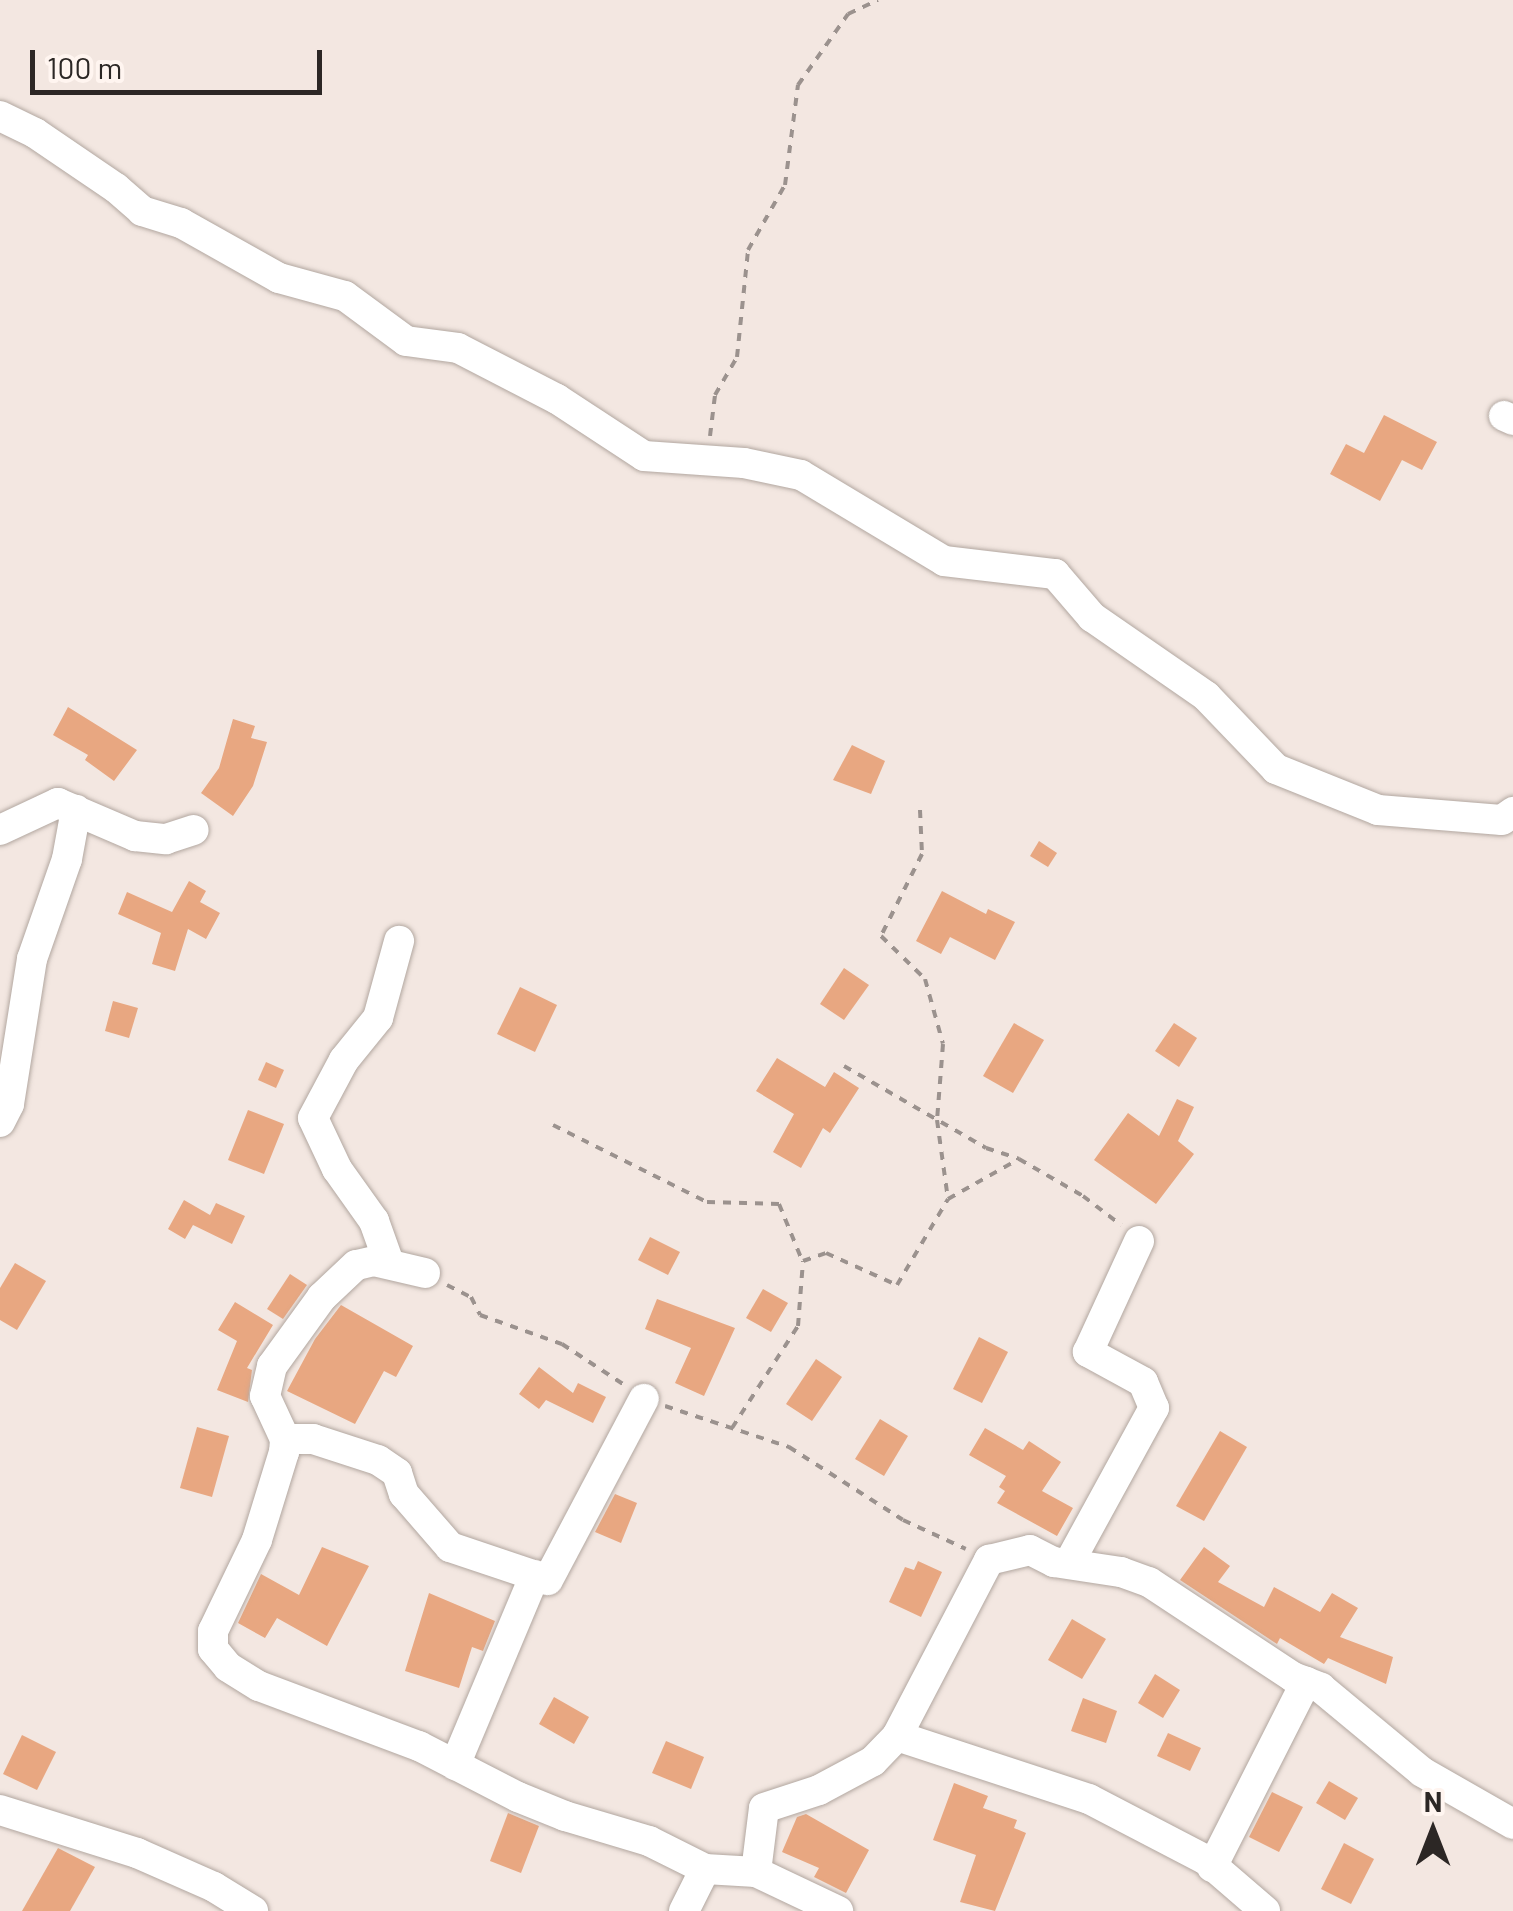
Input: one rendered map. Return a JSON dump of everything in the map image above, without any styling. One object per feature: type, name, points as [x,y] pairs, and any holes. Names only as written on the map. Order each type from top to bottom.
[{"type":"street","points":[[0,116],[100,177],[142,212],[181,224],[278,278],[345,296],[406,341],[458,348],[557,400],[644,456],[706,460],[802,475],[944,561],[1055,574],[1092,616],[1206,696],[1276,770],[1378,810],[1502,820],[1513,812]]},
{"type":"street","points":[[0,830],[58,804],[135,836],[166,839],[194,830]]},
{"type":"street","points":[[0,1122],[9,1104],[18,1024],[28,1004],[32,959],[71,844],[76,810]]},
{"type":"street","points":[[389,1263],[374,1221],[337,1169],[313,1118],[344,1060],[378,1018],[399,942]]},
{"type":"street","points":[[1069,1563],[1154,1408],[1143,1382],[1088,1352],[1139,1241]]},
{"type":"street","points":[[425,1273],[389,1263],[356,1265],[335,1282],[286,1342],[272,1366],[264,1396],[285,1439],[257,1540],[212,1632],[213,1649],[228,1667],[260,1686],[419,1746],[518,1797],[564,1816],[649,1840],[705,1869],[756,1872],[838,1911]]},
{"type":"street","points":[[285,1439],[313,1439],[378,1460],[397,1474],[404,1494],[450,1547],[548,1580],[644,1399]]},
{"type":"street","points":[[756,1872],[764,1808],[818,1790],[873,1761],[897,1736],[989,1560],[1030,1550],[1054,1562],[1121,1572],[1150,1582],[1321,1688],[1422,1772],[1513,1824]]},
{"type":"street","points":[[455,1765],[536,1575]]},
{"type":"street","points":[[1212,1867],[1306,1682]]},
{"type":"street","points":[[897,1736],[1089,1799],[1212,1867],[1265,1911]]},
{"type":"street","points":[[0,1810],[137,1853],[214,1887],[254,1911]]},
{"type":"street","points":[[684,1911],[705,1869]]},
{"type":"path","points":[[706,460],[715,395],[738,357],[748,250],[785,184],[798,85],[848,14],[878,0]]},
{"type":"path","points":[[920,810],[922,854],[881,936],[924,979],[942,1044],[937,1120],[948,1199]]},
{"type":"path","points":[[844,1066],[986,1148],[1019,1158],[1083,1196],[1139,1241]]},
{"type":"path","points":[[553,1125],[707,1202],[779,1204],[803,1262],[798,1326],[732,1428]]},
{"type":"path","points":[[803,1262],[826,1253],[897,1285],[948,1199],[1019,1158]]},
{"type":"path","points":[[425,1273],[471,1298],[480,1315],[562,1344],[644,1399],[789,1447],[902,1520],[989,1560]]},
{"type":"building","points":[[1384,415],[1437,442],[1422,470],[1402,460],[1380,501],[1330,474],[1346,444],[1364,453]]},
{"type":"building","points":[[68,707],[137,750],[114,781],[85,760],[88,755],[53,735]]},
{"type":"building","points":[[233,719],[255,726],[251,738],[267,742],[253,786],[233,816],[201,793],[219,768]]},
{"type":"building","points":[[852,745],[885,761],[871,794],[833,780]]},
{"type":"building","points":[[1039,841],[1057,853],[1048,867],[1030,856]]},
{"type":"building","points":[[189,881],[206,891],[200,902],[220,913],[206,939],[188,929],[175,971],[152,964],[161,933],[118,914],[127,892],[172,912]]},
{"type":"building","points":[[942,891],[986,914],[988,909],[1015,922],[995,960],[950,937],[941,954],[916,941]]},
{"type":"building","points":[[844,968],[869,985],[844,1020],[820,1004]]},
{"type":"building","points":[[520,987],[557,1005],[535,1052],[497,1034]]},
{"type":"building","points":[[113,1001],[138,1008],[129,1038],[105,1031]]},
{"type":"building","points":[[1014,1023],[1044,1040],[1013,1093],[983,1076]]},
{"type":"building","points":[[1174,1023],[1197,1038],[1179,1067],[1155,1051]]},
{"type":"building","points":[[777,1058],[825,1087],[834,1072],[859,1088],[830,1133],[823,1128],[801,1168],[773,1152],[794,1114],[756,1091]]},
{"type":"building","points":[[266,1062],[284,1070],[276,1088],[258,1080]]},
{"type":"building","points":[[1177,1099],[1194,1107],[1178,1141],[1194,1154],[1156,1204],[1094,1160],[1128,1113],[1159,1136]]},
{"type":"building","points":[[248,1110],[284,1124],[264,1174],[228,1160]]},
{"type":"building","points":[[184,1200],[210,1215],[216,1203],[245,1216],[232,1244],[193,1225],[185,1239],[168,1229]]},
{"type":"building","points":[[650,1237],[680,1252],[668,1275],[638,1260]]},
{"type":"building","points":[[15,1263],[46,1281],[17,1330],[0,1320],[0,1288]]},
{"type":"building","points":[[290,1274],[307,1285],[283,1319],[267,1309]]},
{"type":"building","points":[[763,1289],[788,1303],[771,1332],[746,1318]]},
{"type":"building","points":[[657,1299],[735,1328],[704,1396],[675,1383],[691,1348],[645,1329]]},
{"type":"building","points":[[235,1302],[273,1325],[247,1368],[252,1370],[248,1402],[217,1390],[237,1341],[218,1330]]},
{"type":"building","points":[[341,1305],[413,1346],[396,1377],[384,1371],[355,1424],[287,1391],[315,1339]]},
{"type":"building","points":[[979,1337],[1008,1352],[982,1403],[953,1389]]},
{"type":"building","points":[[816,1359],[842,1377],[812,1421],[786,1404]]},
{"type":"building","points":[[539,1367],[573,1393],[578,1383],[606,1397],[593,1423],[546,1400],[539,1409],[519,1394]]},
{"type":"building","points":[[880,1419],[908,1436],[884,1476],[855,1459]]},
{"type":"building","points":[[197,1427],[229,1436],[212,1497],[180,1488]]},
{"type":"building","points":[[985,1428],[1023,1450],[1029,1441],[1061,1462],[1042,1491],[1073,1508],[1057,1536],[997,1503],[1005,1491],[999,1487],[1006,1476],[969,1455]]},
{"type":"building","points":[[1220,1431],[1247,1447],[1204,1521],[1176,1506]]},
{"type":"building","points":[[615,1494],[637,1503],[621,1543],[595,1532]]},
{"type":"building","points":[[322,1547],[369,1566],[327,1646],[277,1618],[265,1638],[238,1623],[261,1574],[299,1595]]},
{"type":"building","points":[[1204,1547],[1230,1566],[1218,1582],[1264,1607],[1274,1587],[1320,1612],[1332,1593],[1358,1608],[1340,1637],[1393,1657],[1386,1684],[1328,1658],[1324,1664],[1280,1638],[1277,1644],[1180,1580]]},
{"type":"building","points":[[918,1561],[942,1572],[921,1617],[889,1602],[905,1567],[914,1570]]},
{"type":"building","points":[[429,1593],[495,1621],[483,1651],[472,1647],[459,1688],[405,1671]]},
{"type":"building","points":[[1072,1619],[1106,1639],[1082,1679],[1048,1660]]},
{"type":"building","points":[[1155,1674],[1180,1690],[1163,1718],[1138,1703]]},
{"type":"building","points":[[554,1697],[589,1717],[574,1744],[539,1724]]},
{"type":"building","points":[[1083,1698],[1117,1711],[1106,1743],[1071,1731]]},
{"type":"building","points":[[1168,1733],[1201,1748],[1190,1771],[1157,1756]]},
{"type":"building","points":[[22,1735],[56,1752],[37,1790],[3,1774]]},
{"type":"building","points":[[666,1741],[704,1757],[691,1789],[652,1773]]},
{"type":"building","points":[[1329,1781],[1358,1798],[1345,1820],[1316,1803]]},
{"type":"building","points":[[954,1783],[988,1796],[983,1808],[1017,1820],[1014,1828],[1026,1833],[995,1911],[960,1902],[976,1855],[933,1840]]},
{"type":"building","points":[[1272,1792],[1303,1807],[1279,1852],[1249,1837]]},
{"type":"building","points":[[508,1813],[539,1826],[521,1873],[490,1861]]},
{"type":"building","points":[[806,1814],[869,1850],[846,1893],[814,1877],[819,1868],[782,1852],[797,1817]]},
{"type":"building","points":[[1344,1843],[1374,1859],[1351,1904],[1321,1889]]},
{"type":"building","points":[[58,1848],[95,1867],[70,1911],[22,1911]]}]
